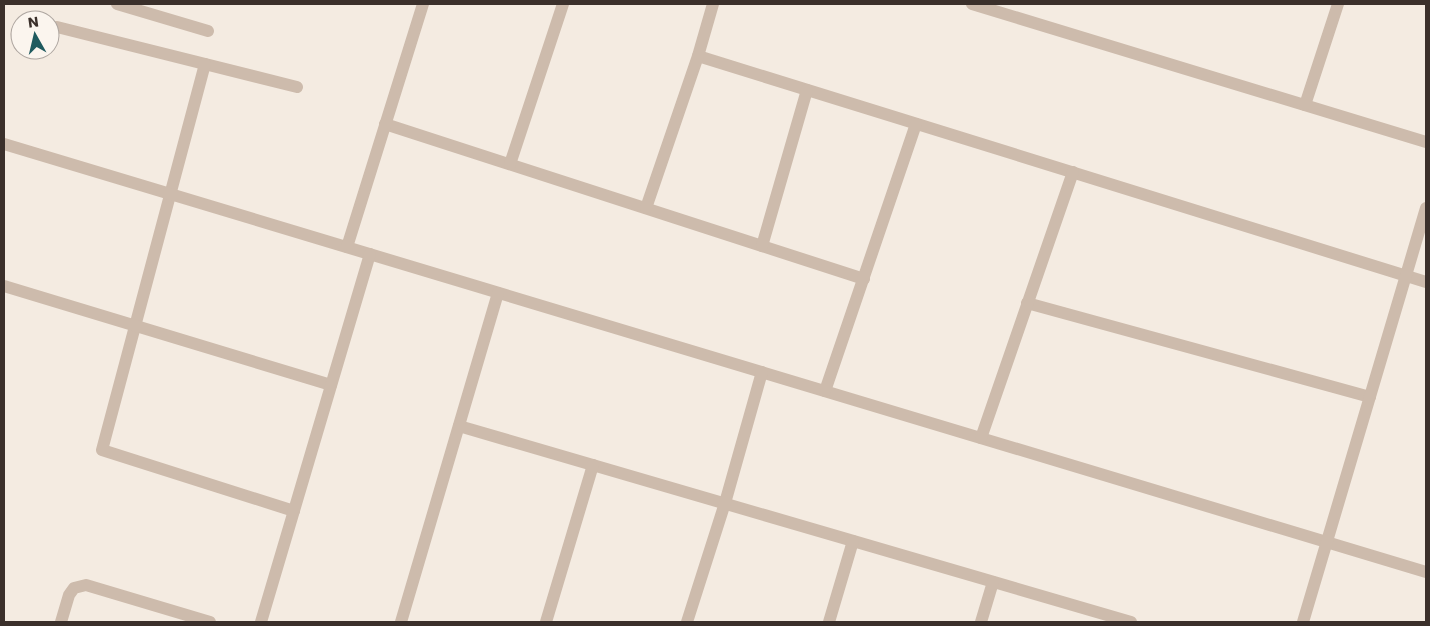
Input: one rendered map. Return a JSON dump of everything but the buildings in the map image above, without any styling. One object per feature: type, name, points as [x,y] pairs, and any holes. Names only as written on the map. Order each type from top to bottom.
[{"type":"street","points":[[118,4],[208,31]]},
{"type":"street","points":[[347,247],[423,4]]},
{"type":"street","points":[[510,164],[563,4]]},
{"type":"street","points":[[646,208],[698,56],[713,4]]},
{"type":"street","points":[[972,4],[1426,142]]},
{"type":"street","points":[[1305,105],[1338,4]]},
{"type":"street","points":[[60,28],[297,87]]},
{"type":"street","points":[[698,56],[1426,282]]},
{"type":"street","points":[[205,64],[102,450],[294,511]]},
{"type":"street","points":[[762,246],[807,90]]},
{"type":"street","points":[[385,124],[864,279]]},
{"type":"street","points":[[825,391],[916,124]]},
{"type":"street","points":[[4,144],[1426,572]]},
{"type":"street","points":[[980,438],[1072,172]]},
{"type":"street","points":[[1303,622],[1426,208]]},
{"type":"street","points":[[261,622],[370,254]]},
{"type":"street","points":[[4,286],[331,385]]},
{"type":"street","points":[[401,622],[498,293]]},
{"type":"street","points":[[1027,303],[1370,397]]},
{"type":"street","points":[[687,622],[725,503],[762,372]]},
{"type":"street","points":[[459,426],[1131,622]]},
{"type":"street","points":[[546,622],[594,465]]},
{"type":"street","points":[[829,622],[853,541]]},
{"type":"street","points":[[981,622],[993,582]]},
{"type":"street","points":[[61,622],[69,595],[74,588],[86,585],[210,622]]}]
